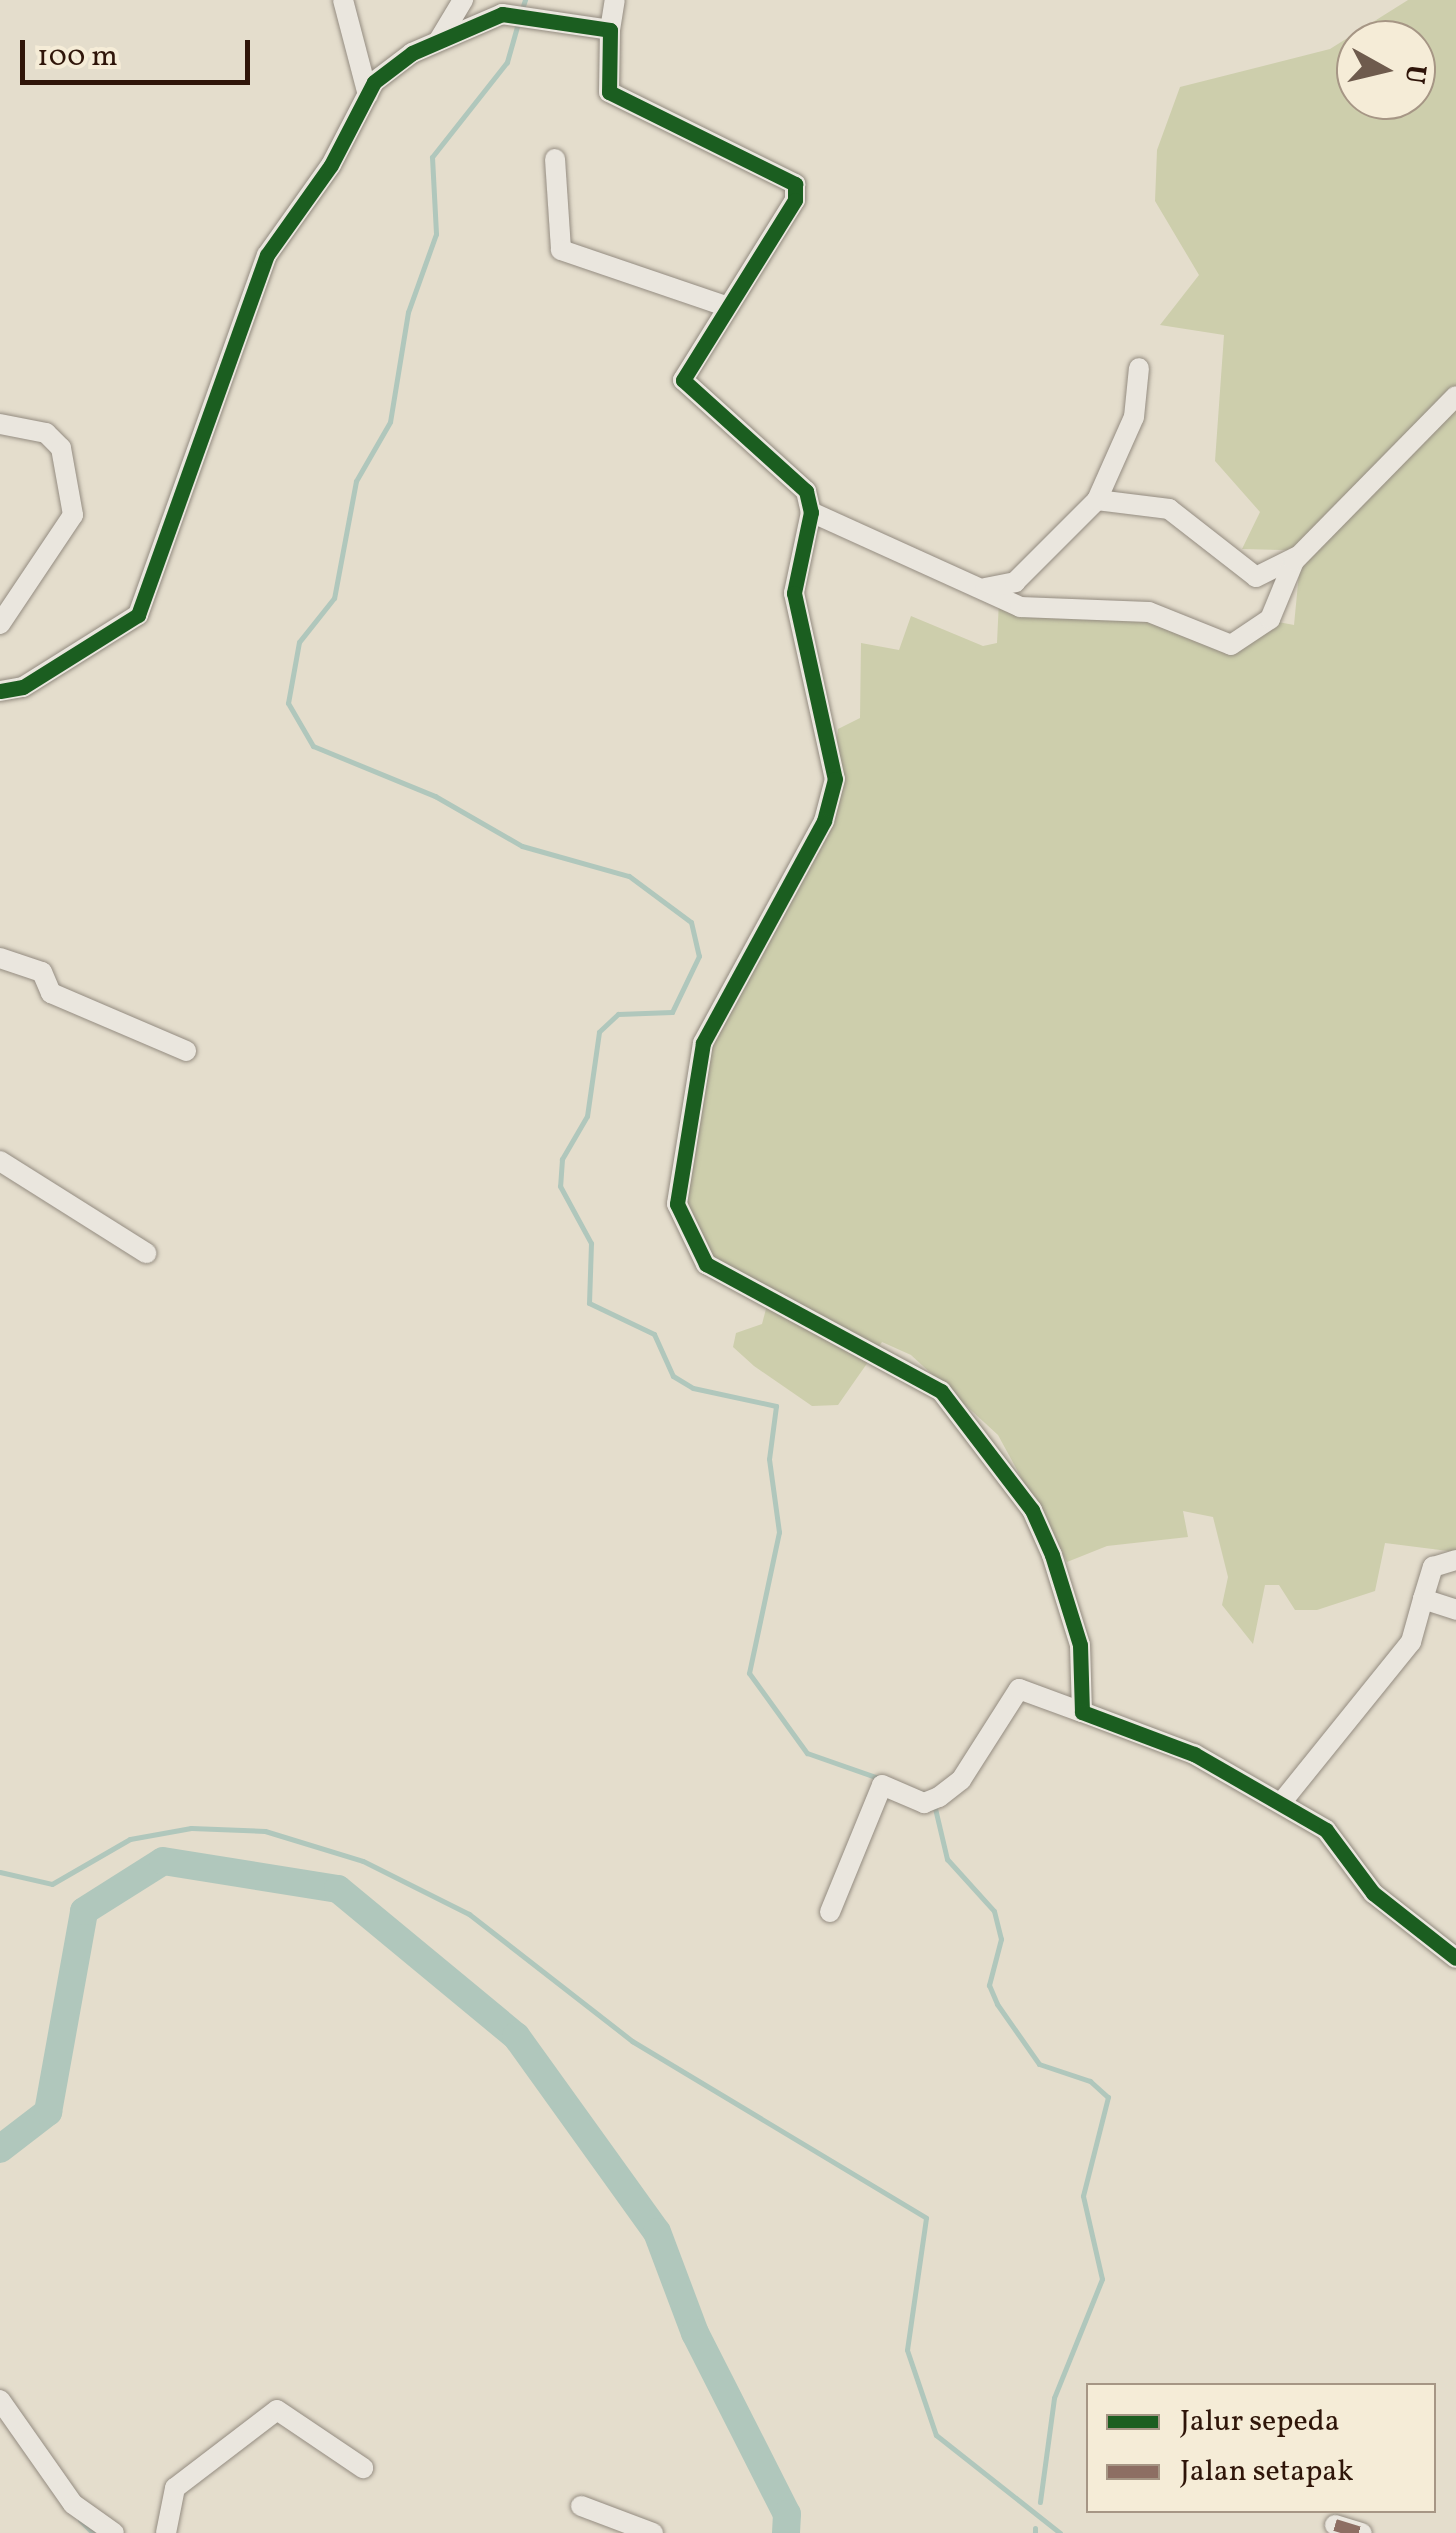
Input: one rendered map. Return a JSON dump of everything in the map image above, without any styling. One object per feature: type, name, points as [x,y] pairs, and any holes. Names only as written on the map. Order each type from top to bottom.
[{"type":"street","points":[[342,0],[368,98]]},
{"type":"street","points":[[439,40],[462,0]]},
{"type":"street","points":[[615,0],[608,92],[795,184],[795,200],[683,380],[742,440],[802,482],[810,512],[794,593],[836,758],[832,794],[704,1043],[677,1204],[706,1264],[941,1392],[1032,1510],[1052,1555],[1080,1645],[1082,1712]]},
{"type":"street","points":[[0,691],[23,687],[138,615],[242,312],[381,73],[439,40],[502,14],[610,30]]},
{"type":"street","points":[[555,159],[561,250],[728,307]]},
{"type":"street","points":[[983,588],[1015,582],[1097,500],[1134,417],[1139,368]]},
{"type":"street","points":[[1097,500],[1169,510],[1256,577],[1298,557],[1456,396]]},
{"type":"street","points":[[0,424],[46,432],[61,448],[73,515],[0,624]]},
{"type":"street","points":[[810,512],[1020,607],[1150,612],[1231,644],[1270,620],[1298,557]]},
{"type":"street","points":[[0,958],[42,972],[51,993],[186,1051]]},
{"type":"street","points":[[0,1161],[146,1253]]},
{"type":"street","points":[[1280,1803],[1411,1642],[1432,1567],[1456,1560]]},
{"type":"street","points":[[1423,1600],[1456,1610]]},
{"type":"street","points":[[830,1912],[882,1785],[934,1800],[961,1780],[1019,1688],[1194,1754],[1326,1830],[1374,1893],[1456,1958]]},
{"type":"street","points":[[0,2400],[73,2504],[114,2533]]},
{"type":"street","points":[[166,2533],[175,2488],[277,2410],[363,2468]]},
{"type":"street","points":[[581,2506],[653,2533]]},
{"type":"street","points":[[1335,2525],[1362,2533]]},
{"type":"green space","points":[[1408,0],[1456,0],[1456,1552],[1385,1543],[1375,1591],[1317,1610],[1295,1610],[1279,1585],[1265,1585],[1253,1644],[1222,1605],[1228,1577],[1213,1517],[1183,1511],[1188,1537],[1107,1546],[1067,1562],[998,1435],[911,1355],[882,1342],[838,1405],[812,1406],[754,1366],[733,1347],[736,1333],[762,1324],[767,1305],[711,1260],[681,1203],[707,1045],[827,822],[838,729],[860,718],[861,643],[899,650],[911,616],[983,646],[997,643],[999,600],[1138,614],[1219,647],[1273,621],[1294,625],[1299,573],[1286,550],[1242,549],[1260,512],[1215,461],[1224,335],[1160,325],[1199,275],[1155,201],[1157,150],[1180,87],[1336,45],[1336,120],[1436,120],[1436,20],[1376,20]]},
{"type":"waterway","points":[[521,12],[525,0]]},
{"type":"waterway","points":[[518,23],[507,62],[432,157],[436,234],[408,312],[390,422],[356,481],[334,598],[299,642],[288,703],[313,746],[435,796],[522,846],[629,876],[691,922],[699,956],[672,1012],[618,1014],[599,1032],[587,1116],[562,1159],[560,1186],[591,1243],[589,1303],[654,1334],[673,1376],[693,1388],[776,1406],[769,1459],[779,1532],[749,1673],[807,1753],[927,1795]]},
{"type":"waterway","points":[[934,1804],[947,1859],[994,1911],[1001,1939],[989,1985],[997,2004],[1039,2064],[1090,2081],[1108,2097],[1083,2196],[1102,2279],[1054,2398],[1040,2502]]},
{"type":"waterway","points":[[0,1872],[52,1884],[130,1839],[191,1828],[265,1831],[363,1861],[469,1914],[632,2041],[926,2218],[907,2350],[936,2435],[1060,2533]]},
{"type":"waterway","points":[[0,2149],[48,2112],[84,1911],[163,1861],[338,1889],[516,2036],[657,2232],[695,2333],[787,2514],[786,2533]]},
{"type":"waterway","points":[[80,2520],[92,2532]]},
{"type":"waterway","points":[[1035,2528],[1035,2533]]},
{"type":"marked path","points":[[1335,2525],[1362,2533]]},
{"type":"cycle path","points":[[0,691],[23,687],[138,615],[267,255],[331,165],[374,82],[412,53],[502,14],[610,30],[609,92],[795,184],[795,200],[683,380],[806,491],[811,512],[794,593],[835,779],[824,821],[703,1043],[677,1204],[706,1264],[941,1391],[1032,1510],[1052,1555],[1080,1645],[1082,1712],[1194,1754],[1326,1830],[1373,1893],[1456,1958]]}]
